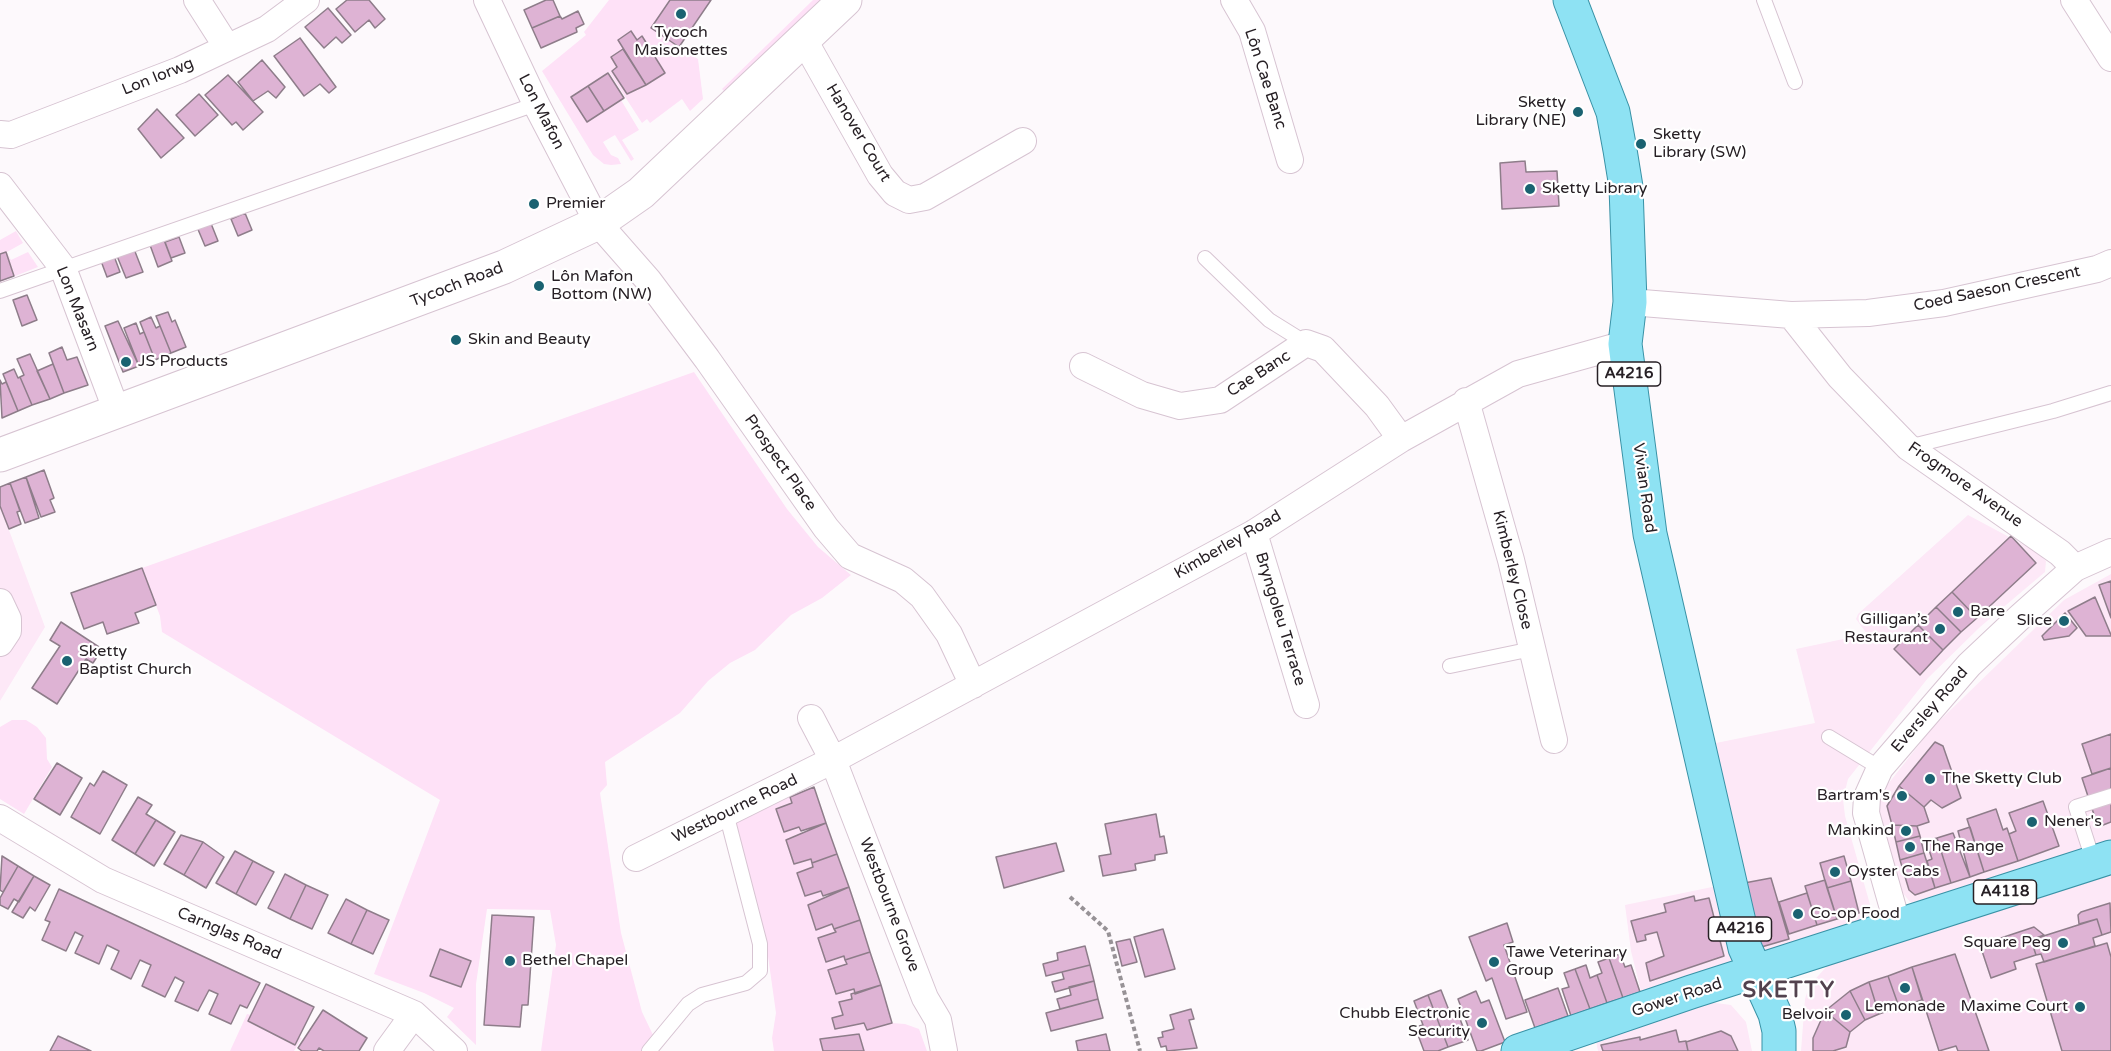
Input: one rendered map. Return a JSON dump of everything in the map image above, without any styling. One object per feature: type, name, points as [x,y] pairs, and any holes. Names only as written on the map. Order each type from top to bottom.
[{"type":"main road","name":"Vivian Road","points":[[1570,0],[1613,112],[1626,187],[1630,302],[1625,344],[1650,534],[1742,939],[1756,973]]},
{"type":"main road","name":"Gower Road","points":[[1518,1051],[1691,992],[2102,860]]},
{"type":"main road","name":"A4216","points":[[1756,973],[1775,1014],[1779,1031],[1779,1051]]},
{"type":"street","points":[[197,0],[227,47]]},
{"type":"street","name":"Lon Iorwg","points":[[0,134],[11,135],[180,70],[267,29],[306,0]]},
{"type":"street","name":"Lon Mafon","points":[[487,0],[536,104],[598,223]]},
{"type":"street","name":"Tycoch Road","points":[[0,455],[504,267],[598,223],[640,193],[845,0]]},
{"type":"street","name":"Lôn Cae Banc","points":[[1234,0],[1252,31],[1290,160]]},
{"type":"street","points":[[2074,0],[2108,48]]},
{"type":"street","name":"Hanover Court","points":[[804,40],[880,175],[895,193],[909,200],[925,197],[1023,141]]},
{"type":"street","name":"Lon Masarn","points":[[0,186],[63,268],[117,412]]},
{"type":"street","name":"Prospect Place","points":[[598,223],[648,280],[850,556],[903,580],[922,596],[949,634],[973,685]]},
{"type":"street","name":"Coed Saeson Crescent","points":[[1630,302],[1791,315],[1868,313],[1944,303],[2097,269],[2111,262]]},
{"type":"street","name":"Frogmore Avenue","points":[[1791,315],[1840,377],[1908,447],[2060,553],[2075,568]]},
{"type":"street","name":"Cae Banc","points":[[1083,366],[1142,395],[1180,406],[1220,400],[1306,344],[1323,349],[1377,406],[1401,439]]},
{"type":"street","name":"Kimberley Road","points":[[834,760],[1254,533],[1401,439],[1466,401],[1518,374],[1625,344]]},
{"type":"street","name":"Kimberley Close","points":[[1466,401],[1511,560],[1554,740]]},
{"type":"street","name":"Bryngoleu Terrace","points":[[1254,533],[1306,705]]},
{"type":"street","name":"Eversley Road","points":[[1898,926],[1866,813],[1868,797],[1880,768],[1969,665],[2075,568],[2111,552]]},
{"type":"street","points":[[0,602],[8,619],[8,631],[0,643]]},
{"type":"street","name":"Westbourne Grove","points":[[811,718],[834,760],[925,998],[938,1020],[944,1051]]},
{"type":"street","name":"Westbourne Road","points":[[636,858],[834,760]]},
{"type":"street","name":"Carnglas Road","points":[[0,818],[104,880],[414,1014],[454,1051]]},
{"type":"street","points":[[387,1051],[414,1014]]},
{"type":"lane","points":[[1764,0],[1795,82]]},
{"type":"lane","points":[[0,291],[536,104]]},
{"type":"lane","points":[[1205,258],[1269,320],[1306,344]]},
{"type":"lane","points":[[1908,447],[2053,411],[2111,393]]},
{"type":"lane","points":[[1450,666],[1532,649]]},
{"type":"lane","points":[[1829,737],[1880,768]]},
{"type":"lane","points":[[2102,860],[2076,807],[2111,796]]},
{"type":"lane","points":[[649,1051],[688,1004],[702,995],[746,983],[760,971],[760,944],[726,813]]},
{"type":"path","points":[[1070,897],[1108,931],[1140,1051]]},
{"type":"shaded area","points":[[609,0],[670,0],[651,28],[698,59],[703,99],[690,111],[682,99],[650,123],[647,119],[642,123],[609,72],[571,97],[587,122],[621,100],[639,130],[622,140],[634,159],[631,161],[615,135],[603,142],[611,155],[618,158],[621,164],[604,164],[593,155],[542,71],[586,35],[584,32]],"holes":[[[631,32],[637,40],[642,37],[665,73],[627,94],[612,71],[617,67],[611,57],[623,49],[618,40]]]},
{"type":"shaded area","points":[[813,0],[823,0],[725,92],[722,89]]},
{"type":"shaded area","points":[[16,231],[23,243],[7,252],[11,260],[28,252],[38,267],[0,282],[0,240]]},
{"type":"shaded area","points":[[694,372],[787,509],[818,547],[851,575],[822,598],[791,615],[755,650],[730,663],[708,681],[680,713],[605,762],[607,785],[600,793],[621,933],[642,1012],[654,1037],[650,1051],[541,1051],[556,945],[550,910],[487,909],[476,984],[476,1045],[447,1017],[454,1008],[424,993],[374,974],[440,800],[162,632],[160,616],[142,568]],"holes":[[[440,949],[471,961],[461,987],[430,976]]]},
{"type":"shaded area","points":[[0,506],[45,627],[0,701]]},
{"type":"shaded area","points":[[1968,515],[2039,553],[2046,561],[2045,572],[1980,627],[1928,678],[1848,779],[1843,799],[1845,816],[1871,908],[1866,920],[1763,953],[1747,937],[1716,743],[1815,723],[1796,649],[1867,634],[1856,619],[1858,614]]},
{"type":"shaded area","points":[[2111,574],[2111,845],[1921,905],[1910,902],[1902,892],[1879,808],[1881,793],[1932,728],[2064,600]]},
{"type":"shaded area","points":[[12,720],[26,720],[37,727],[46,738],[47,759],[52,767],[24,814],[0,799],[0,727]]},
{"type":"shaded area","points":[[790,797],[792,803],[776,809],[784,832],[799,827],[802,834],[786,840],[794,864],[811,859],[813,867],[797,873],[805,896],[821,891],[825,900],[817,929],[832,924],[836,932],[826,962],[844,956],[847,964],[836,994],[854,989],[855,994],[851,994],[852,999],[839,1003],[843,1015],[832,1018],[835,1029],[864,1023],[867,1030],[892,1023],[905,1024],[919,1029],[927,1051],[864,1051],[859,1034],[821,1039],[823,1051],[774,1051],[772,1038],[776,1013],[767,949],[749,888],[736,823]]},
{"type":"shaded area","points":[[2111,873],[2111,1051],[1801,1051],[1805,999],[1809,986],[1828,965]]},
{"type":"shaded area","points":[[1717,886],[1732,960],[1726,968],[1642,995],[1631,951],[1625,905]]},
{"type":"shaded area","points":[[1701,1001],[1731,1005],[1746,1022],[1752,1051],[1598,1051],[1596,1041]]},
{"type":"shaded area","points":[[247,1014],[251,1015],[248,1021],[295,1045],[299,1037],[302,1038],[294,1051],[230,1051]]},
{"type":"building","points":[[347,0],[369,0],[385,19],[375,28],[369,20],[355,32],[336,9]]},
{"type":"building","points":[[546,0],[553,0],[560,16],[532,28],[524,10]]},
{"type":"building","name":"Tycoch Maisonettes","points":[[670,0],[711,0],[679,47],[651,28]]},
{"type":"building","points":[[328,8],[351,35],[342,43],[336,37],[324,48],[305,27]]},
{"type":"building","points":[[578,11],[584,24],[576,28],[577,32],[541,48],[532,28],[560,16],[562,19]]},
{"type":"building","points":[[631,31],[637,40],[642,36],[665,73],[646,85],[618,40]]},
{"type":"building","points":[[300,38],[336,87],[329,93],[320,84],[304,96],[274,56]]},
{"type":"building","points":[[623,49],[646,85],[627,94],[612,71],[617,67],[611,57]]},
{"type":"building","points":[[262,60],[285,87],[276,98],[268,91],[253,101],[238,82]]},
{"type":"building","points":[[608,73],[624,98],[604,111],[588,86]]},
{"type":"building","points":[[228,75],[263,112],[243,130],[236,122],[232,125],[205,95]]},
{"type":"building","points":[[588,86],[604,111],[587,122],[571,97]]},
{"type":"building","points":[[199,94],[218,115],[195,136],[176,115]]},
{"type":"building","points":[[157,109],[184,138],[161,158],[138,129]]},
{"type":"building","name":"Sketty Library","points":[[1525,161],[1526,172],[1557,171],[1559,206],[1502,209],[1500,163]]},
{"type":"building","points":[[245,213],[252,230],[238,236],[231,219]]},
{"type":"building","points":[[210,221],[218,241],[205,246],[197,227]]},
{"type":"building","points":[[179,237],[185,253],[171,258],[165,242]]},
{"type":"building","points":[[164,240],[172,261],[158,267],[150,245]]},
{"type":"building","points":[[134,249],[143,272],[126,278],[117,256]]},
{"type":"building","points":[[6,252],[14,276],[0,281],[0,254]]},
{"type":"building","points":[[114,256],[120,272],[107,277],[101,261]]},
{"type":"building","points":[[27,295],[37,320],[22,326],[13,300]]},
{"type":"building","points":[[168,312],[172,322],[175,320],[186,347],[171,353],[156,316]]},
{"type":"building","points":[[151,317],[156,328],[160,326],[171,353],[155,360],[140,322]]},
{"type":"building","points":[[118,321],[139,366],[123,372],[105,326]]},
{"type":"building","points":[[136,323],[140,334],[144,332],[155,360],[139,366],[124,328]]},
{"type":"building","points":[[62,347],[67,360],[77,357],[88,385],[64,393],[49,353]]},
{"type":"building","points":[[30,354],[50,399],[32,405],[20,377],[24,375],[17,359]]},
{"type":"building","points":[[53,364],[64,393],[50,399],[37,371]]},
{"type":"building","points":[[14,369],[32,405],[18,411],[3,374]]},
{"type":"building","points":[[0,380],[2,384],[6,382],[18,411],[2,418]]},
{"type":"building","points":[[44,470],[54,498],[50,500],[55,512],[41,517],[26,477]]},
{"type":"building","points":[[26,477],[39,518],[25,523],[10,483]]},
{"type":"building","points":[[10,483],[20,511],[17,512],[21,524],[9,529],[0,506],[0,487]]},
{"type":"building","points":[[2011,536],[2036,563],[1977,618],[1952,592]]},
{"type":"building","points":[[142,568],[156,605],[135,613],[139,623],[107,634],[103,622],[84,629],[71,593]]},
{"type":"building","points":[[2111,581],[2111,618],[2099,585]]},
{"type":"building","points":[[1952,592],[1977,618],[1961,632],[1936,607]]},
{"type":"building","points":[[2095,597],[2111,636],[2086,636],[2068,611]]},
{"type":"building","name":"Gilligan’s Restaurant","points":[[1936,607],[1961,632],[1943,650],[1918,625]]},
{"type":"building","name":"Slice","points":[[2065,613],[2077,628],[2069,636],[2044,640],[2042,636]]},
{"type":"building","name":"Sketty Baptist Church","points":[[61,622],[102,649],[93,663],[86,659],[57,704],[32,688],[60,646],[50,640]]},
{"type":"building","points":[[1918,625],[1943,650],[1920,675],[1894,649]]},
{"type":"building","points":[[2111,734],[2111,768],[2092,774],[2082,744]]},
{"type":"building","name":"The Sketty Club","points":[[1935,742],[1943,746],[1961,798],[1942,808],[1931,800],[1924,807],[1899,786]]},
{"type":"building","points":[[57,763],[82,778],[60,815],[34,799]]},
{"type":"building","points":[[2111,768],[2111,822],[2098,827],[2082,778]]},
{"type":"building","points":[[103,771],[127,785],[100,834],[71,817],[90,783],[94,786]]},
{"type":"building","name":"Bartram's","points":[[1899,786],[1924,807],[1929,822],[1917,826],[1892,825],[1887,806]]},
{"type":"building","points":[[814,787],[826,823],[801,831],[799,827],[784,832],[776,809],[792,803],[790,797]]},
{"type":"building","points":[[138,797],[152,805],[146,814],[156,820],[135,854],[112,840]]},
{"type":"building","name":"Nener's","points":[[2043,801],[2059,846],[2018,861],[2009,834],[2016,831],[2009,813]]},
{"type":"building","points":[[1996,809],[2003,830],[2007,828],[2018,861],[1984,872],[1967,819]]},
{"type":"building","points":[[1156,814],[1160,837],[1164,836],[1167,853],[1155,855],[1155,860],[1135,864],[1136,870],[1103,876],[1099,856],[1111,854],[1105,824]]},
{"type":"building","points":[[156,820],[175,832],[154,866],[135,854]]},
{"type":"building","points":[[826,823],[837,854],[812,863],[811,859],[794,864],[786,840]]},
{"type":"building","name":"Mankind","points":[[1892,825],[1917,826],[1920,836],[1896,842]]},
{"type":"building","points":[[1970,827],[1984,872],[1970,877],[1958,831]]},
{"type":"building","points":[[1953,833],[1970,877],[1951,883],[1937,838]]},
{"type":"building","points":[[181,835],[203,842],[184,875],[164,864]]},
{"type":"building","name":"The Range","points":[[1920,836],[1924,853],[1900,860],[1896,842]]},
{"type":"building","points":[[1937,838],[1951,883],[1935,888],[1927,861],[1932,859],[1926,841]]},
{"type":"building","points":[[203,842],[224,857],[206,888],[184,875]]},
{"type":"building","points":[[1056,843],[1064,871],[1004,888],[996,857]]},
{"type":"building","points":[[235,851],[253,861],[236,894],[216,883]]},
{"type":"building","points":[[1924,853],[1935,888],[1915,895],[1909,890],[1900,860]]},
{"type":"building","points":[[837,854],[849,887],[823,896],[821,891],[805,896],[797,873],[813,867],[812,863]]},
{"type":"building","points":[[2,856],[18,866],[3,892],[0,890]]},
{"type":"building","name":"Oyster Cabs","points":[[1844,856],[1851,881],[1827,888],[1820,863]]},
{"type":"building","points":[[253,861],[274,872],[256,905],[236,894]]},
{"type":"building","points":[[18,866],[34,876],[19,902],[14,899],[8,909],[0,905],[0,898]]},
{"type":"building","points":[[285,874],[306,885],[290,919],[268,908]]},
{"type":"building","points":[[34,876],[50,885],[35,911],[30,907],[23,918],[12,912]]},
{"type":"building","points":[[1771,878],[1789,939],[1751,950],[1739,884]]},
{"type":"building","points":[[1825,880],[1837,919],[1817,925],[1805,886]]},
{"type":"building","points":[[1851,881],[1859,913],[1837,919],[1827,888]]},
{"type":"building","points":[[306,885],[328,895],[312,929],[290,919]]},
{"type":"building","points":[[849,887],[860,920],[834,929],[832,924],[816,930],[808,905]]},
{"type":"building","points":[[59,889],[260,983],[247,1008],[240,1005],[231,1024],[209,1014],[218,994],[209,990],[198,1011],[175,1001],[184,982],[175,977],[165,997],[142,986],[151,965],[140,960],[131,979],[111,969],[119,951],[107,945],[99,964],[75,953],[83,936],[75,932],[66,951],[42,940],[50,922],[45,920]]},
{"type":"building","name":"Co-op Food","points":[[1807,893],[1817,925],[1789,934],[1779,902]]},
{"type":"building","points":[[1694,896],[1695,901],[1709,898],[1724,956],[1650,981],[1646,963],[1664,956],[1657,932],[1645,935],[1646,940],[1637,942],[1631,921],[1666,912],[1664,904]]},
{"type":"building","points":[[346,899],[367,910],[351,944],[328,933]]},
{"type":"building","points":[[2110,903],[2111,932],[2102,935],[2097,919],[2079,924],[2078,915],[2081,912]]},
{"type":"building","points":[[367,910],[389,920],[373,954],[351,944]]},
{"type":"building","name":"Bethel Chapel","points":[[492,915],[534,917],[528,1005],[522,1005],[520,1027],[484,1025]]},
{"type":"building","name":"Square Peg","points":[[2097,919],[2102,935],[2093,938],[2095,946],[2044,962],[2041,954],[2036,955],[2031,940]]},
{"type":"building","points":[[860,920],[870,952],[845,960],[844,956],[826,962],[818,938],[836,932],[834,929]]},
{"type":"building","name":"Tawe Veterinary Group","points":[[1507,923],[1513,942],[1504,945],[1527,1012],[1506,1019],[1492,978],[1486,981],[1469,937]]},
{"type":"building","points":[[2034,927],[2044,935],[2031,940],[2036,955],[2014,962],[2016,969],[1991,978],[1980,945]]},
{"type":"building","points":[[1163,929],[1175,969],[1145,977],[1134,937]]},
{"type":"building","points":[[1130,939],[1137,962],[1122,966],[1116,942]]},
{"type":"building","name":"Maxime Court","points":[[2107,943],[2111,957],[2111,1051],[2062,1051],[2036,964]]},
{"type":"building","points":[[1085,946],[1090,965],[1046,976],[1043,964],[1058,960],[1057,953]]},
{"type":"building","points":[[440,949],[471,961],[461,987],[430,976]]},
{"type":"building","points":[[870,952],[881,985],[855,994],[854,989],[836,994],[828,970],[847,964],[845,960]]},
{"type":"building","points":[[1620,954],[1625,967],[1631,965],[1640,992],[1623,998],[1609,958]]},
{"type":"building","points":[[1955,954],[1989,1051],[1958,1051],[1956,1046],[1939,1051],[1912,967]]},
{"type":"building","points":[[1609,958],[1623,998],[1607,1003],[1597,975],[1602,973],[1598,962]]},
{"type":"building","points":[[1090,965],[1094,981],[1055,992],[1052,982],[1064,979],[1062,972]]},
{"type":"building","points":[[1586,965],[1590,978],[1597,975],[1607,1003],[1590,1009],[1575,969]]},
{"type":"building","name":"Lemonade","points":[[1912,967],[1922,1000],[1899,1007],[1888,976]]},
{"type":"building","points":[[1575,969],[1590,1009],[1571,1016],[1562,989],[1569,987],[1564,973]]},
{"type":"building","points":[[1888,976],[1899,1007],[1879,1014],[1869,982]]},
{"type":"building","points":[[1094,981],[1098,999],[1060,1009],[1057,999],[1071,995],[1069,987]]},
{"type":"building","points":[[1869,982],[1879,1014],[1865,1020],[1850,991]]},
{"type":"building","points":[[266,984],[314,1007],[295,1045],[248,1021]]},
{"type":"building","points":[[881,985],[892,1023],[867,1030],[864,1023],[835,1029],[832,1018],[843,1015],[839,1002],[852,999],[851,994]]},
{"type":"building","points":[[1558,988],[1568,1016],[1535,1028],[1525,1000]]},
{"type":"building","points":[[1441,990],[1450,1013],[1457,1011],[1468,1040],[1448,1047],[1428,995]]},
{"type":"building","name":"Chubb Electronic Security","points":[[1476,991],[1481,1003],[1489,1000],[1505,1042],[1481,1051],[1477,1051],[1458,999]]},
{"type":"building","name":"Belvoir","points":[[1850,991],[1865,1020],[1850,1032],[1825,1011]]},
{"type":"building","points":[[1428,995],[1448,1047],[1438,1051],[1424,1051],[1415,1027],[1423,1025],[1414,1001]]},
{"type":"building","points":[[1098,999],[1103,1018],[1051,1031],[1046,1013]]},
{"type":"building","points":[[1191,1009],[1194,1019],[1189,1020],[1197,1048],[1167,1051],[1166,1046],[1161,1047],[1158,1038],[1163,1037],[1162,1032],[1174,1029],[1170,1015]]},
{"type":"building","points":[[323,1010],[367,1038],[359,1051],[324,1051],[319,1048],[317,1051],[302,1051],[298,1048]]},
{"type":"building","points":[[1825,1011],[1850,1032],[1846,1047],[1833,1051],[1813,1051],[1813,1038]]},
{"type":"building","points":[[1676,1030],[1679,1042],[1686,1041],[1688,1051],[1603,1051],[1601,1045],[1640,1037],[1640,1040]]},
{"type":"building","points":[[1721,1031],[1731,1036],[1738,1051],[1688,1051],[1686,1042]]},
{"type":"building","points":[[859,1034],[864,1051],[823,1051],[820,1039]]},
{"type":"building","points":[[1106,1034],[1110,1051],[1078,1051],[1076,1041]]},
{"type":"building","points":[[58,1036],[91,1051],[50,1051]]},
{"type":"place","name":"Tycoch Maisonettes","points":[[681,14]]},
{"type":"place","name":"Sketty Library (NE)","points":[[1578,112]]},
{"type":"place","name":"Sketty Library (SW)","points":[[1641,144]]},
{"type":"place","name":"Sketty Library","points":[[1530,189]]},
{"type":"place","name":"Premier","points":[[534,204]]},
{"type":"place","name":"Lôn Mafon Bottom (NW)","points":[[539,286]]},
{"type":"place","name":"Skin and Beauty","points":[[456,340]]},
{"type":"place","name":"JS Products","points":[[126,362]]},
{"type":"place","name":"Bare","points":[[1958,612]]},
{"type":"place","name":"Slice","points":[[2064,621]]},
{"type":"place","name":"Gilligan’s Restaurant","points":[[1940,629]]},
{"type":"place","name":"Sketty Baptist Church","points":[[67,661]]},
{"type":"place","name":"The Sketty Club","points":[[1930,779]]},
{"type":"place","name":"Bartram's","points":[[1902,796]]},
{"type":"place","name":"Nener's","points":[[2032,822]]},
{"type":"place","name":"Mankind","points":[[1906,831]]},
{"type":"place","name":"The Range","points":[[1910,847]]},
{"type":"place","name":"Oyster Cabs","points":[[1835,872]]},
{"type":"place","name":"Co-op Food","points":[[1798,914]]},
{"type":"place","name":"Square Peg","points":[[2063,943]]},
{"type":"place","name":"Bethel Chapel","points":[[510,961]]},
{"type":"place","name":"Tawe Veterinary Group","points":[[1494,962]]},
{"type":"place","name":"Lemonade","points":[[1905,988]]},
{"type":"place","name":"Maxime Court","points":[[2080,1007]]},
{"type":"place","name":"Belvoir","points":[[1846,1015]]},
{"type":"place","name":"Chubb Electronic Security","points":[[1482,1023]]},
{"type":"district","name":"SKETTY","points":[[1789,991]]}]
